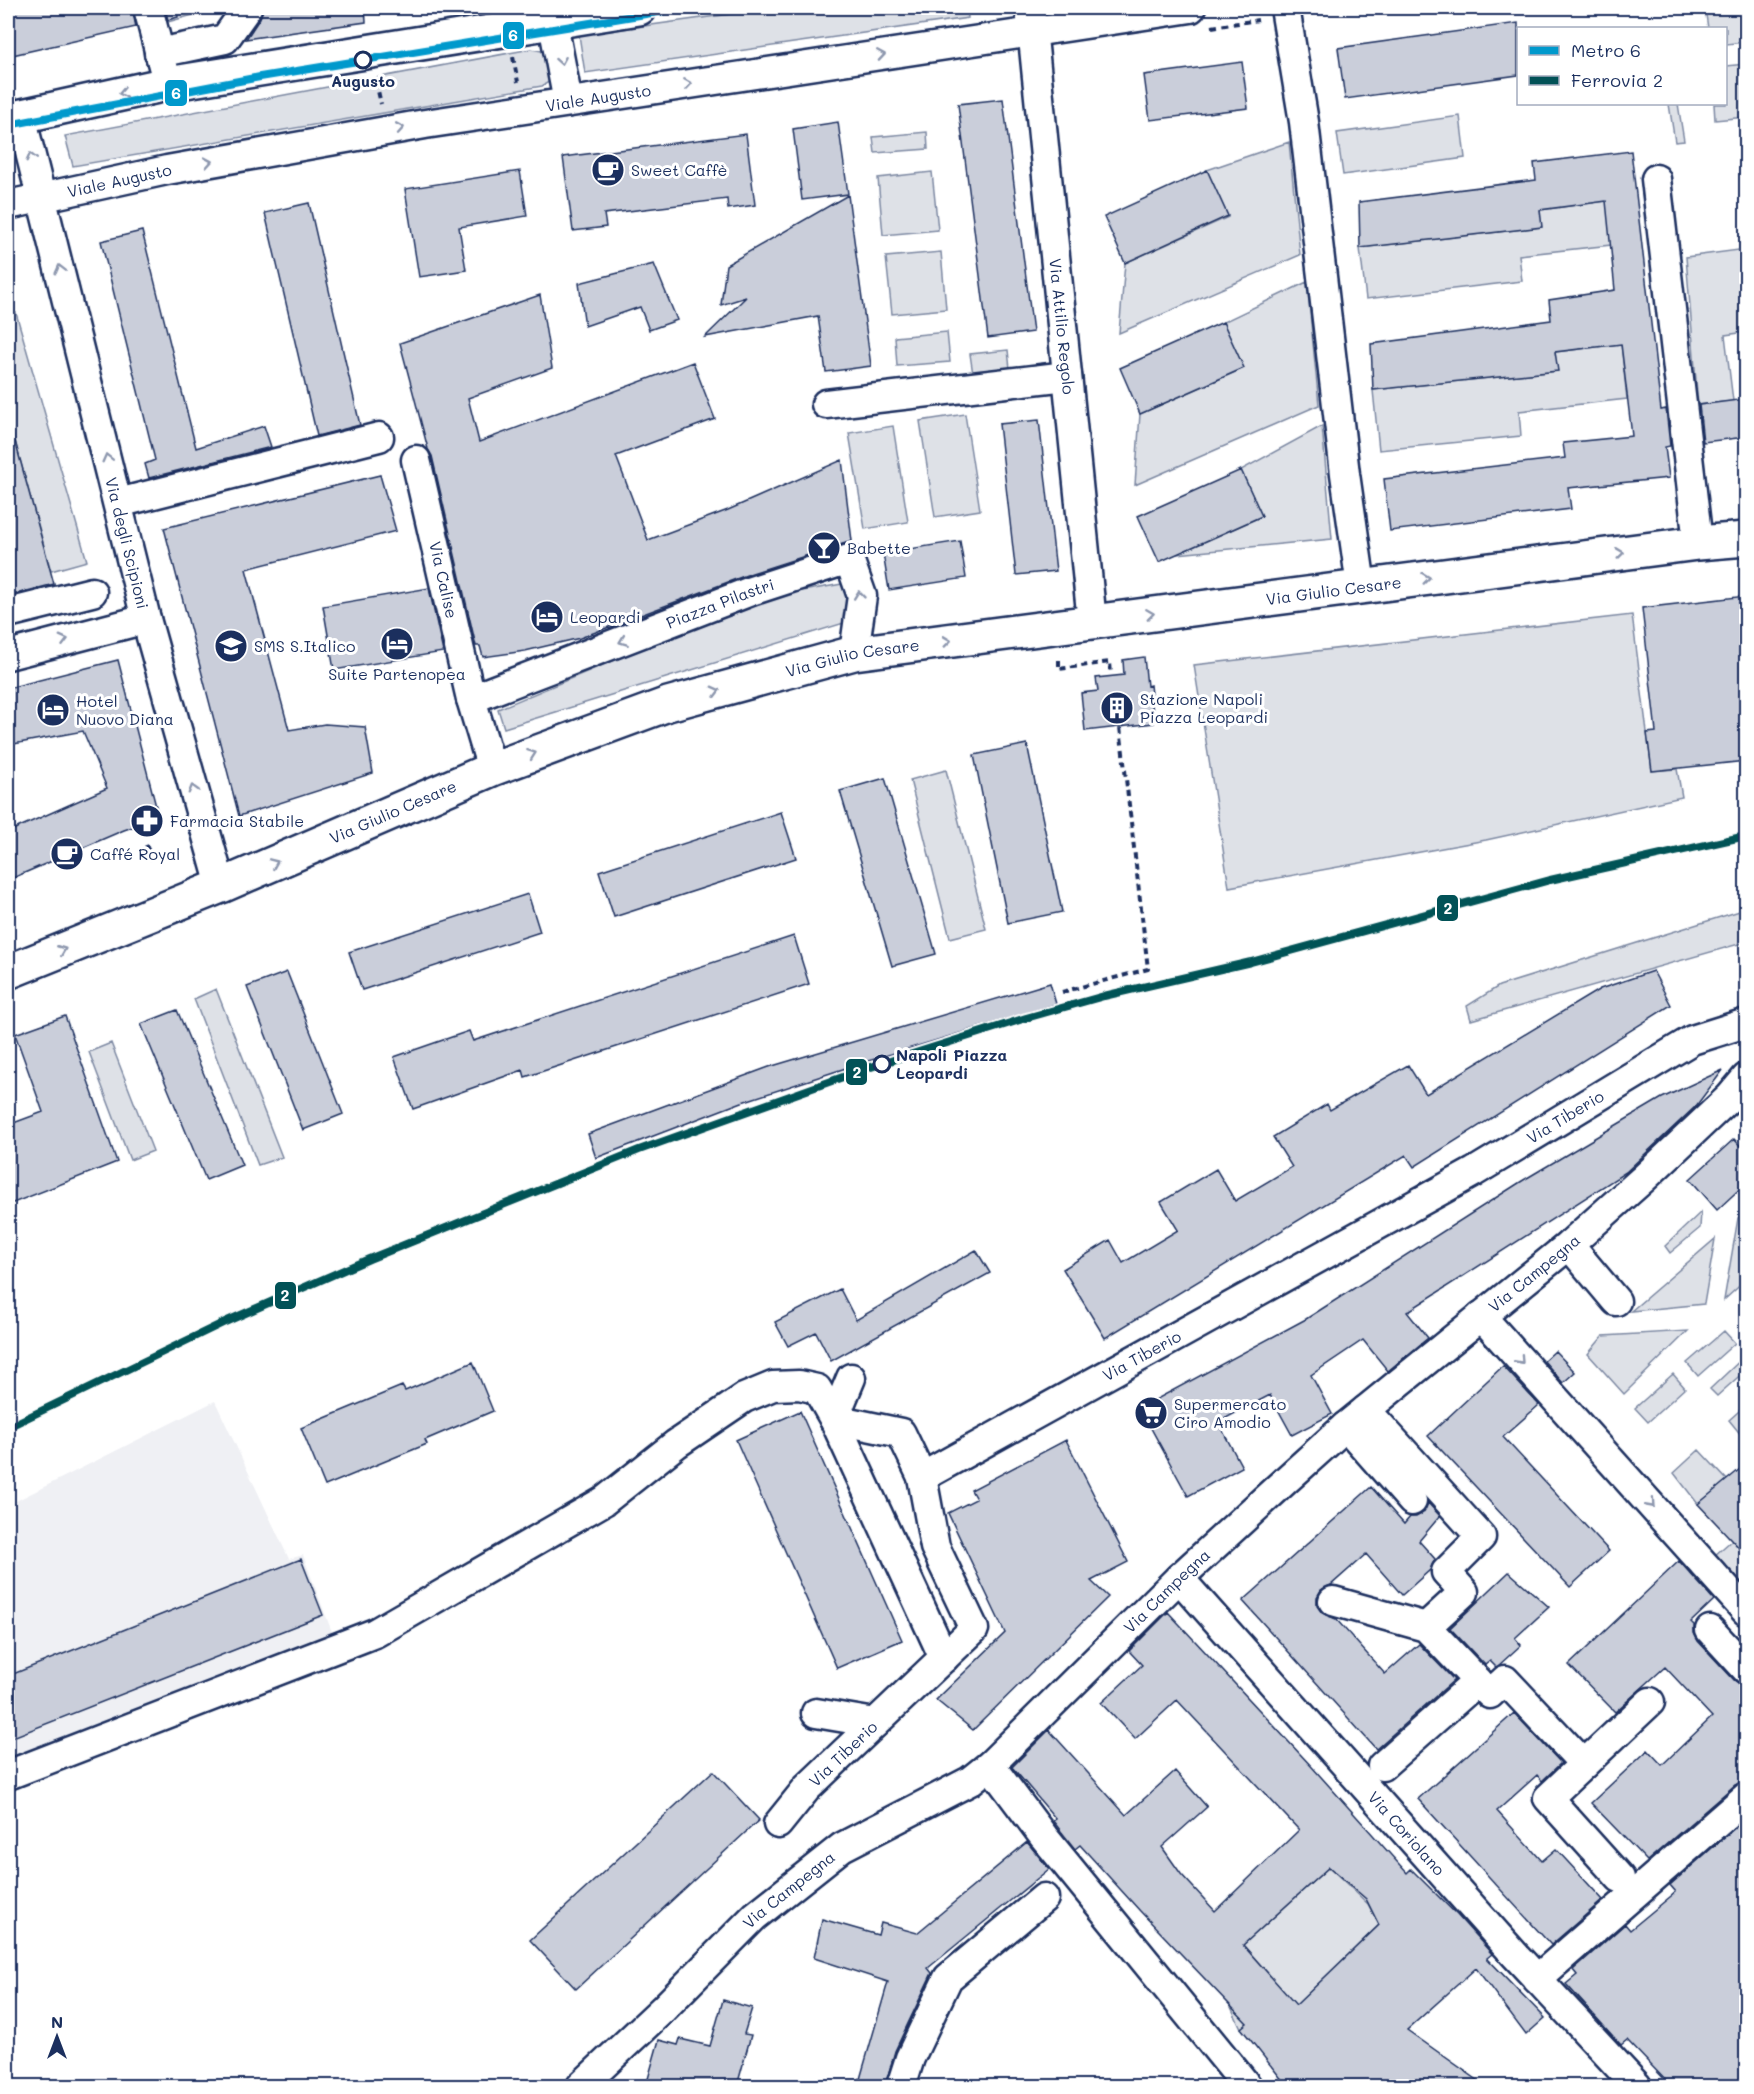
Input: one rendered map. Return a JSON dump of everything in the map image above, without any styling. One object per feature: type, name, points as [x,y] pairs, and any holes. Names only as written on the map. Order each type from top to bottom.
[{"type":"main road","points":[[14,117],[167,84],[552,14],[639,8]]},
{"type":"main road","name":"Via Giulio Cesare","points":[[8,972],[221,886],[492,770],[668,704],[854,653],[1361,586],[1698,543],[1746,539]]},
{"type":"street","points":[[148,8],[167,84]]},
{"type":"street","points":[[159,53],[225,39],[247,8]]},
{"type":"street","name":"Viale Augusto","points":[[8,205],[167,170],[413,126],[568,102],[1032,19],[1191,8]]},
{"type":"street","points":[[1285,8],[1304,122],[1345,474],[1361,586]]},
{"type":"street","points":[[552,14],[568,102]]},
{"type":"street","name":"Via Attilio Regolo","points":[[1032,19],[1092,622]]},
{"type":"street","name":"Via degli Scipioni","points":[[14,117],[42,198],[146,619],[221,886]]},
{"type":"street","points":[[1656,179],[1698,543]]},
{"type":"street","points":[[826,404],[1067,376]]},
{"type":"street","points":[[118,503],[379,437]]},
{"type":"street","name":"Via Calise","points":[[416,460],[471,699]]},
{"type":"street","name":"Piazza Pilastri","points":[[471,699],[751,591],[849,559],[862,596],[854,653]]},
{"type":"street","points":[[8,613],[92,592]]},
{"type":"street","points":[[8,655],[146,619]]},
{"type":"street","points":[[471,699],[492,770]]},
{"type":"street","name":"Via Tiberio","points":[[778,1824],[807,1788],[974,1629],[935,1547],[922,1477],[1474,1172],[1692,1040],[1746,1023]]},
{"type":"street","name":"Via Campegna","points":[[581,2086],[663,2010],[755,1916],[833,1854],[842,1847],[970,1781],[990,1765],[1179,1578],[1356,1418],[1569,1245],[1741,1097]]},
{"type":"street","points":[[1569,1245],[1616,1301]]},
{"type":"street","points":[[1481,1316],[1746,1611]]},
{"type":"street","points":[[834,1419],[851,1378]]},
{"type":"street","points":[[8,1776],[375,1633],[604,1501],[676,1444],[744,1398],[773,1386],[799,1385],[817,1389],[834,1419],[944,1658]]},
{"type":"street","points":[[1356,1418],[1412,1501]]},
{"type":"street","points":[[1356,1418],[1481,1537],[1446,1572],[1464,1592],[1426,1627]]},
{"type":"street","points":[[834,1419],[901,1433],[922,1477]]},
{"type":"street","name":"Via Coriolano","points":[[1179,1578],[1537,1979],[1637,2086]]},
{"type":"street","points":[[1333,1601],[1426,1627],[1490,1694],[1505,1680],[1584,1764]]},
{"type":"street","points":[[1710,1630],[1746,1669]]},
{"type":"street","points":[[1382,1766],[1478,1681]]},
{"type":"street","points":[[1620,1878],[1548,1798],[1650,1702]]},
{"type":"street","points":[[816,1713],[875,1723]]},
{"type":"street","points":[[990,1765],[1044,1838],[1247,2086]]},
{"type":"street","points":[[1537,1979],[1746,1797]]},
{"type":"street","points":[[901,2086],[910,2058],[948,1978],[1044,1898]]},
{"type":"path","points":[[512,51],[519,84]]},
{"type":"path","points":[[374,76],[382,108]]},
{"type":"path","points":[[1059,660],[1059,669],[1110,662],[1111,675]]},
{"type":"path","points":[[1062,992],[1148,969],[1120,727]]},
{"type":"path","points":[[146,845],[153,861]]},
{"type":"shaded area","points":[[160,8],[218,8],[164,23]]},
{"type":"shaded area","points":[[774,8],[967,8],[968,18],[585,73],[579,35]]},
{"type":"shaded area","points":[[1705,8],[1746,8],[1746,42],[1727,44],[1727,27],[1708,27]]},
{"type":"shaded area","points":[[531,49],[547,52],[554,79],[542,86],[73,166],[65,136]]},
{"type":"shaded area","points":[[1746,64],[1746,117],[1715,120],[1714,105],[1727,105],[1727,66]]},
{"type":"shaded area","points":[[1669,105],[1678,105],[1684,141],[1675,142]]},
{"type":"shaded area","points":[[1460,116],[1465,158],[1343,175],[1337,133]]},
{"type":"shaded area","points":[[927,132],[928,149],[875,153],[873,137]]},
{"type":"shaded area","points":[[1289,142],[1300,255],[1119,333],[1125,263],[1228,217],[1207,170]]},
{"type":"shaded area","points":[[932,172],[938,230],[883,235],[878,178]]},
{"type":"shaded area","points":[[1607,201],[1611,245],[1519,255],[1522,281],[1366,299],[1360,248],[1541,227],[1540,210]]},
{"type":"shaded area","points":[[1746,249],[1746,332],[1725,335],[1733,401],[1698,405],[1686,257]]},
{"type":"shaded area","points":[[941,252],[946,309],[892,314],[886,257]]},
{"type":"shaded area","points":[[1307,282],[1319,405],[1135,485],[1140,414],[1244,368],[1223,322]]},
{"type":"shaded area","points":[[16,313],[87,561],[51,571],[8,416],[8,315]]},
{"type":"shaded area","points":[[947,332],[950,362],[897,366],[895,337]]},
{"type":"shaded area","points":[[1621,344],[1627,399],[1519,411],[1521,436],[1379,450],[1373,390],[1557,371],[1555,352]]},
{"type":"shaded area","points":[[1008,350],[1010,369],[973,374],[970,354]]},
{"type":"shaded area","points":[[965,414],[980,510],[935,517],[920,421]]},
{"type":"shaded area","points":[[893,426],[908,522],[865,529],[849,433]]},
{"type":"shaded area","points":[[1322,426],[1332,539],[1177,554],[1262,516],[1241,470]]},
{"type":"shaded area","points":[[848,583],[844,623],[504,728],[498,709],[763,598]]},
{"type":"shaded area","points":[[1632,615],[1652,771],[1677,769],[1682,797],[1486,840],[1229,887],[1194,665]]},
{"type":"shaded area","points":[[946,770],[986,929],[950,938],[910,780]]},
{"type":"shaded area","points":[[1746,909],[1746,942],[1471,1020],[1467,1006],[1499,986]]},
{"type":"shaded area","points":[[216,989],[282,1157],[258,1165],[194,999]]},
{"type":"shaded area","points":[[111,1043],[153,1151],[130,1160],[89,1052]]},
{"type":"shaded area","points":[[1746,1209],[1746,1280],[1724,1300],[1738,1218]]},
{"type":"shaded area","points":[[1701,1212],[1700,1228],[1670,1253],[1665,1246]]},
{"type":"shaded area","points":[[1715,1239],[1704,1304],[1631,1311]]},
{"type":"shaded area","points":[[1688,1331],[1624,1394],[1588,1354],[1603,1336]]},
{"type":"shaded area","points":[[1724,1331],[1735,1343],[1698,1376],[1687,1363]]},
{"type":"shaded area","points":[[1746,1355],[1746,1370],[1717,1396],[1710,1389]]},
{"type":"shaded area","points":[[1673,1374],[1685,1388],[1648,1422],[1635,1408]]},
{"type":"shaded area","points":[[215,1401],[289,1559],[303,1555],[335,1640],[8,1768],[8,1505]]},
{"type":"shaded area","points":[[1746,1405],[1746,1441],[1729,1420]]},
{"type":"shaded area","points":[[1699,1450],[1728,1481],[1698,1504],[1674,1473]]},
{"type":"shaded area","points":[[1732,1540],[1746,1556],[1746,1592],[1714,1556]]},
{"type":"shaded area","points":[[1329,1867],[1368,1904],[1379,1925],[1288,2013],[1275,2000],[1241,2028],[1230,2005],[1267,1973],[1243,1945]]},
{"type":"building","points":[[8,8],[132,8],[136,27],[8,56]]},
{"type":"building","points":[[165,8],[177,8],[178,17],[168,20]]},
{"type":"building","points":[[263,8],[365,8],[366,22],[246,39],[260,18]]},
{"type":"building","points":[[1518,23],[1517,75],[1345,99],[1338,48]]},
{"type":"building","points":[[1242,62],[1248,108],[1150,120],[1144,75]]},
{"type":"building","points":[[1003,99],[1033,332],[988,338],[958,104]]},
{"type":"building","points":[[838,122],[848,194],[802,200],[793,129]]},
{"type":"building","points":[[746,134],[755,205],[728,209],[727,199],[604,214],[606,227],[573,231],[563,157]]},
{"type":"building","points":[[1631,151],[1661,410],[1666,409],[1670,446],[1665,447],[1669,478],[1568,488],[1571,509],[1390,531],[1384,479],[1565,458],[1563,443],[1632,436],[1621,344],[1555,352],[1558,371],[1373,390],[1371,344],[1551,320],[1549,300],[1615,290],[1606,201],[1540,210],[1542,227],[1360,248],[1359,202],[1536,180],[1534,163]]},
{"type":"building","points":[[1207,170],[1228,216],[1125,263],[1104,217]]},
{"type":"building","points":[[520,171],[527,216],[459,227],[466,270],[419,277],[405,189]]},
{"type":"building","points":[[848,195],[871,366],[826,372],[818,316],[705,337],[746,297],[721,305],[726,265]]},
{"type":"building","points":[[309,203],[360,425],[317,436],[265,213]]},
{"type":"building","points":[[142,231],[196,448],[264,426],[271,447],[149,478],[145,464],[155,460],[101,241]]},
{"type":"building","points":[[654,264],[677,320],[649,330],[640,307],[585,326],[579,283]]},
{"type":"building","points":[[540,295],[552,368],[468,398],[479,442],[693,362],[715,419],[616,456],[648,540],[728,510],[842,460],[852,541],[752,573],[580,638],[525,651],[483,657],[480,646],[476,646],[432,456],[428,449],[400,343]]},
{"type":"building","points":[[1223,322],[1244,368],[1140,414],[1120,368]]},
{"type":"building","points":[[1746,399],[1746,437],[1703,442],[1699,405]]},
{"type":"building","points":[[1039,420],[1056,571],[1016,575],[999,424]]},
{"type":"building","points":[[15,441],[54,584],[8,596],[8,442]]},
{"type":"building","points":[[1241,470],[1262,516],[1159,562],[1138,516]]},
{"type":"building","name":"SMS S.Italico","points":[[380,475],[396,531],[246,569],[289,730],[325,724],[365,727],[373,773],[239,816],[164,528]]},
{"type":"building","points":[[960,541],[966,578],[889,590],[883,553]]},
{"type":"building","points":[[429,588],[443,652],[334,670],[323,606]]},
{"type":"building","points":[[1746,596],[1746,761],[1652,771],[1647,733],[1656,732],[1642,608]]},
{"type":"building","name":"Stazione Napoli Piazza Leopardi","points":[[1144,657],[1154,723],[1085,731],[1081,693],[1098,691],[1096,678],[1124,675],[1123,660]]},
{"type":"building","points":[[118,660],[159,818],[124,830],[8,880],[8,832],[107,788],[83,731],[8,745],[8,688]]},
{"type":"building","points":[[1027,744],[1062,912],[1008,923],[974,755]]},
{"type":"building","points":[[885,778],[936,954],[892,966],[840,791]]},
{"type":"building","points":[[781,812],[796,858],[614,917],[599,871]]},
{"type":"building","points":[[528,894],[540,932],[362,990],[349,952]]},
{"type":"building","points":[[794,936],[809,984],[525,1077],[523,1070],[413,1109],[394,1057],[469,1031],[473,1041]]},
{"type":"building","points":[[1653,971],[1671,1005],[1414,1167],[1406,1155],[1105,1338],[1063,1269],[1110,1240],[1123,1263],[1178,1230],[1161,1202],[1216,1169],[1235,1201],[1292,1167],[1273,1137],[1327,1104],[1330,1110],[1408,1065],[1426,1094],[1600,989]]},
{"type":"building","points":[[287,972],[343,1114],[303,1130],[247,987]]},
{"type":"building","points":[[1050,983],[1056,1004],[742,1102],[596,1158],[588,1134],[769,1067]]},
{"type":"building","points":[[177,1010],[242,1165],[206,1180],[141,1024]]},
{"type":"building","points":[[65,1016],[117,1162],[8,1205],[8,1125],[43,1112],[15,1034]]},
{"type":"building","points":[[1723,1070],[1696,1106],[1626,1172],[1407,1312],[1428,1338],[1388,1371],[1363,1340],[1311,1375],[1332,1414],[1292,1435],[1270,1395],[1218,1422],[1242,1467],[1188,1496],[1140,1408],[1306,1319],[1522,1181],[1662,1098]]},
{"type":"building","points":[[1734,1139],[1746,1152],[1746,1183],[1717,1210],[1690,1179]]},
{"type":"building","points":[[976,1250],[990,1273],[831,1361],[816,1332],[788,1346],[775,1322],[840,1289],[856,1320]]},
{"type":"building","points":[[1555,1351],[1575,1372],[1563,1383],[1544,1361]]},
{"type":"building","points":[[473,1362],[493,1411],[425,1440],[427,1444],[325,1486],[301,1428],[402,1386],[405,1391]]},
{"type":"building","points":[[1503,1366],[1539,1405],[1503,1437],[1609,1551],[1570,1587],[1428,1436]]},
{"type":"building","points":[[800,1411],[902,1640],[837,1668],[736,1440]]},
{"type":"building","points":[[1066,1440],[1128,1562],[1091,1581],[1108,1597],[973,1730],[936,1700],[1005,1633],[948,1513],[976,1499],[971,1490]]},
{"type":"building","points":[[1746,1464],[1746,1555],[1698,1504]]},
{"type":"building","points":[[1371,1487],[1404,1524],[1410,1517],[1423,1513],[1428,1503],[1440,1516],[1419,1541],[1435,1559],[1430,1570],[1402,1595],[1366,1554],[1331,1585],[1321,1590],[1317,1597],[1317,1606],[1322,1613],[1336,1619],[1385,1674],[1419,1644],[1454,1680],[1376,1749],[1243,1601]]},
{"type":"building","points":[[301,1559],[323,1615],[8,1739],[8,1676]]},
{"type":"building","points":[[1679,1561],[1714,1600],[1691,1622],[1698,1641],[1734,1680],[1741,1685],[1746,1685],[1746,1781],[1735,1785],[1647,1861],[1591,1803],[1648,1750],[1662,1765],[1712,1717],[1665,1667],[1615,1712],[1569,1665]]},
{"type":"building","points":[[1509,1572],[1549,1607],[1515,1638],[1521,1645],[1498,1666],[1496,1667],[1490,1661],[1485,1665],[1450,1628]]},
{"type":"building","points":[[1168,1612],[1407,1873],[1411,1869],[1457,1915],[1492,1954],[1487,1958],[1545,2018],[1526,2035],[1476,1968],[1407,2030],[1486,2086],[1287,2086],[1241,2028],[1247,2023],[1080,1845],[1075,1849],[1053,1821],[1056,1819],[1012,1767],[1049,1730],[1126,1815],[1175,1771],[1207,1807],[1162,1847],[1181,1874],[1215,1911],[1299,1830],[1177,1700],[1135,1739],[1101,1703],[1142,1665],[1129,1651]],"holes":[[[1329,1867],[1366,1899],[1379,1925],[1296,2005],[1243,1945]]]},
{"type":"building","points":[[1514,1713],[1561,1763],[1542,1781],[1537,1775],[1497,1811],[1542,1861],[1556,1849],[1603,1900],[1551,1945],[1418,1799]]},
{"type":"building","points":[[713,1771],[759,1820],[576,1989],[530,1940]]},
{"type":"building","points":[[1746,1818],[1746,2086],[1671,2086],[1627,2040],[1621,2045],[1566,1984],[1577,1975],[1573,1970],[1625,1924],[1630,1930],[1676,1892],[1670,1885]]},
{"type":"building","points":[[1027,1842],[1049,1869],[928,1968],[932,1973],[895,2051],[885,2086],[858,2086],[888,1982],[814,1958],[822,1919],[878,1935],[881,1923],[917,1933]]},
{"type":"building","points":[[723,2000],[752,2008],[744,2034],[751,2035],[737,2086],[646,2086],[659,2040],[678,2045],[680,2039],[710,2046]]},
{"type":"metro line","name":"6","points":[[8,125],[260,77],[682,8]]},
{"type":"rail line","name":"2","points":[[8,1427],[225,1322],[369,1259],[639,1150],[868,1068],[1104,996],[1251,962],[1550,880],[1746,836]]},
{"type":"place","name":"Augusto","points":[[363,60]]},
{"type":"place","name":"Sweet Caffè","points":[[608,170]]},
{"type":"place","name":"Babette","points":[[824,548]]},
{"type":"place","name":"Leopardi","points":[[547,617]]},
{"type":"place","name":"Suite Partenopea","points":[[397,644]]},
{"type":"place","name":"SMS S.Italico","points":[[231,646]]},
{"type":"place","name":"Stazione Napoli Piazza Leopardi","points":[[1117,708]]},
{"type":"place","name":"Hotel Nuovo Diana","points":[[53,710]]},
{"type":"place","name":"Farmacia Stabile","points":[[147,821]]},
{"type":"place","name":"Caffé Royal","points":[[67,854]]},
{"type":"place","name":"Napoli Piazza Leopardi","points":[[882,1064]]},
{"type":"place","name":"Supermercato Ciro Amodio","points":[[1151,1413]]}]
